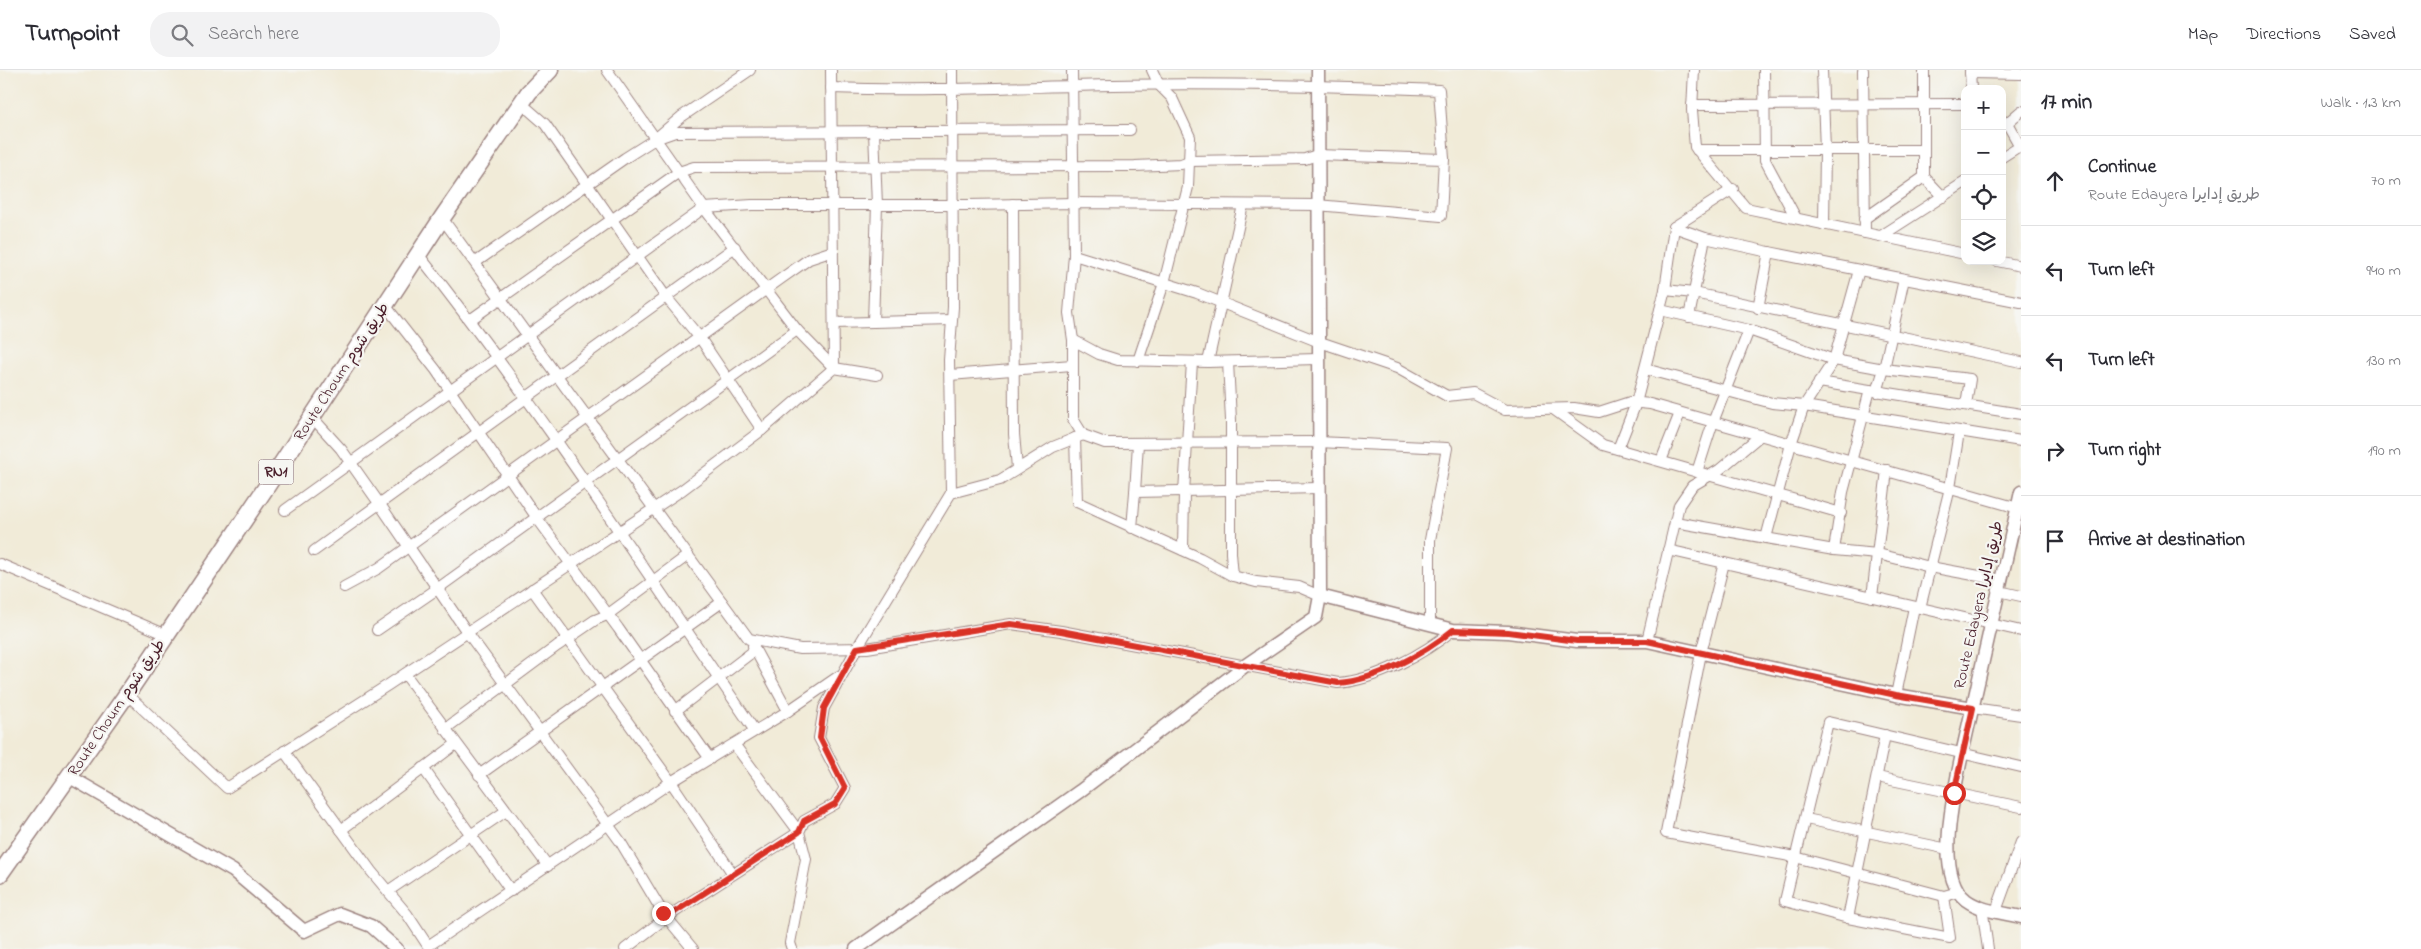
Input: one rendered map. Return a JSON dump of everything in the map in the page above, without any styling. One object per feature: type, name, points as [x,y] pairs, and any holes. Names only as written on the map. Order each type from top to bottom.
[{"type":"highway","name":"Route Choum طريق شوم","points":[[0,874],[167,636],[442,218],[521,103],[550,70]]},
{"type":"street","points":[[607,70],[704,208],[767,288],[797,330],[834,368],[876,375]]},
{"type":"street","points":[[476,262],[655,139],[681,117],[750,70]]},
{"type":"street","points":[[127,694],[227,788],[405,674],[653,509],[762,430],[834,368],[831,70]]},
{"type":"street","points":[[625,949],[667,917],[799,832],[804,821],[835,804],[845,788],[820,738],[824,708],[857,648],[951,494],[952,70]]},
{"type":"street","points":[[1072,70],[1074,255],[1069,313],[1073,340],[1073,419],[1079,437],[1077,502],[1182,550],[1233,576],[1256,582],[1299,587],[1320,596],[1453,630],[1508,632],[1577,641],[1647,641],[1896,695],[2021,715]]},
{"type":"street","points":[[1138,361],[1164,283],[1185,204],[1189,161],[1190,137],[1186,126],[1172,98],[1159,85],[1152,70]]},
{"type":"street","points":[[856,949],[1080,791],[1246,665],[1316,617],[1320,596],[1317,360],[1318,70]]},
{"type":"street","points":[[1694,70],[1692,105],[1695,146],[1746,208],[1961,253]]},
{"type":"street","points":[[1764,70],[1765,160],[1796,218]]},
{"type":"street","points":[[1822,70],[1825,150],[1824,225]]},
{"type":"street","points":[[1863,70],[1865,233]]},
{"type":"street","points":[[1924,70],[1924,177],[1943,197]]},
{"type":"street","points":[[1971,85],[1970,71],[2021,74]]},
{"type":"street","points":[[286,510],[495,357],[704,208],[1074,203],[1318,205],[1441,216],[1444,159],[1439,90],[1318,85],[1072,86],[1023,89],[831,88]]},
{"type":"street","points":[[521,103],[545,124],[666,297],[700,338],[762,430]]},
{"type":"street","points":[[1692,105],[1961,104]]},
{"type":"street","points":[[2006,155],[2021,146],[2007,123],[2021,111]]},
{"type":"street","points":[[655,139],[676,132],[1130,130]]},
{"type":"street","points":[[873,322],[877,205],[874,132]]},
{"type":"street","points":[[1697,150],[1924,150]]},
{"type":"street","points":[[470,320],[613,221],[679,172],[694,167],[1181,164],[1189,161],[1305,159],[1317,155],[1444,159]]},
{"type":"street","points":[[1864,219],[1924,177]]},
{"type":"street","points":[[1881,236],[1961,185]]},
{"type":"street","points":[[1618,449],[1636,402],[1660,310],[1665,290],[1674,227],[1732,190]]},
{"type":"street","points":[[1012,204],[1013,369],[1017,468]]},
{"type":"street","points":[[1208,362],[1244,205]]},
{"type":"street","points":[[442,218],[476,262],[499,299],[555,376],[749,639],[788,711]]},
{"type":"street","points":[[1674,227],[1705,238],[1769,252],[2021,302]]},
{"type":"street","points":[[1689,317],[1705,238]]},
{"type":"street","points":[[314,551],[735,247]]},
{"type":"street","points":[[344,587],[379,568],[809,259],[833,251]]},
{"type":"street","points":[[1758,308],[1769,252]]},
{"type":"street","points":[[418,254],[470,320],[585,483],[755,731]]},
{"type":"street","points":[[1074,255],[1221,302],[1317,341],[1397,368],[1447,396],[1473,393],[1505,410],[1574,408],[1599,412],[1630,402],[1636,402],[1852,460],[2018,510]]},
{"type":"street","points":[[2006,263],[2021,266]]},
{"type":"street","points":[[1766,538],[1779,495],[1791,444],[1804,406],[1834,360],[1859,270]]},
{"type":"street","points":[[1834,550],[1843,492],[1865,415],[1884,369],[1904,279]]},
{"type":"street","points":[[1665,290],[1694,293],[1758,308],[1845,323],[2021,362]]},
{"type":"street","points":[[385,305],[480,431],[537,518],[710,759]]},
{"type":"street","points":[[1660,310],[1749,330],[1834,360],[1884,369],[1970,379],[1966,405]]},
{"type":"street","points":[[834,324],[952,320]]},
{"type":"street","points":[[377,630],[437,590],[797,330]]},
{"type":"street","points":[[1698,472],[1713,422],[1749,330]]},
{"type":"street","points":[[1073,340],[1109,357],[1138,361],[1228,362],[1317,360]]},
{"type":"street","points":[[1182,550],[1192,362]]},
{"type":"street","points":[[1228,362],[1232,442],[1233,576]]},
{"type":"street","points":[[950,375],[1072,365]]},
{"type":"street","points":[[1645,369],[1772,403],[1865,415],[2021,441]]},
{"type":"street","points":[[1819,382],[2021,414]]},
{"type":"street","points":[[1553,409],[1603,445],[1841,513]]},
{"type":"street","points":[[1661,461],[1680,413]]},
{"type":"street","points":[[312,417],[341,449],[437,590],[608,824],[667,917],[692,949]]},
{"type":"street","points":[[1896,695],[1917,607],[1930,567],[1950,488],[1959,432]]},
{"type":"street","points":[[1647,641],[1679,505],[1692,486],[1750,447],[1762,435]]},
{"type":"street","points":[[951,494],[1000,480],[1053,447],[1079,437],[1105,443],[1138,444],[1318,442],[1447,448],[1430,540],[1430,624]]},
{"type":"street","points":[[1132,528],[1138,444]]},
{"type":"street","points":[[1872,597],[1887,470]]},
{"type":"street","points":[[1136,492],[1318,488]]},
{"type":"street","name":"Route Edayera طريق إدايرا","points":[[1958,892],[1949,867],[1948,849],[1954,793],[2021,492]]},
{"type":"street","points":[[1675,522],[1834,550],[1878,554],[2000,585],[2021,596]]},
{"type":"street","points":[[1668,550],[2021,631]]},
{"type":"street","points":[[445,729],[567,638],[607,614],[688,556]]},
{"type":"street","points":[[1724,563],[1701,653],[1666,833],[1795,857],[1944,896],[1958,892],[1967,900],[1982,907],[2021,918]]},
{"type":"street","points":[[0,564],[167,636]]},
{"type":"street","points":[[532,589],[671,782],[733,874]]},
{"type":"street","points":[[479,775],[722,602]]},
{"type":"street","points":[[749,639],[800,649],[857,648],[1011,624],[1338,683],[1354,682],[1433,646],[1453,630]]},
{"type":"street","points":[[675,711],[755,650]]},
{"type":"street","points":[[405,674],[548,866]]},
{"type":"street","points":[[284,752],[341,830],[407,914],[428,946],[671,782],[788,711],[842,674]]},
{"type":"street","points":[[1944,896],[1950,938],[1848,918],[1785,901],[1828,722],[2021,767]]},
{"type":"street","points":[[1848,918],[1885,735]]},
{"type":"street","points":[[341,830],[456,744]]},
{"type":"street","points":[[734,744],[799,832],[806,859],[790,943],[792,949]]},
{"type":"street","points":[[423,768],[510,891]]},
{"type":"street","points":[[70,776],[233,871],[304,931],[340,914],[371,926],[397,949]]},
{"type":"street","points":[[1877,777],[2021,807]]},
{"type":"street","points":[[388,891],[506,811]]},
{"type":"street","points":[[1806,819],[1948,849]]},
{"type":"street","points":[[1996,911],[2017,864],[2021,842]]},
{"type":"street","points":[[1982,907],[1988,949]]},
{"type":"route","points":[[663,913],[667,917],[799,832],[804,821],[835,804],[845,788],[820,738],[824,708],[857,648],[867,648],[1011,624],[1061,631],[1338,683],[1354,682],[1396,665],[1433,646],[1453,630],[1508,632],[1577,641],[1647,641],[1896,695],[1973,708],[1954,793]]}]
